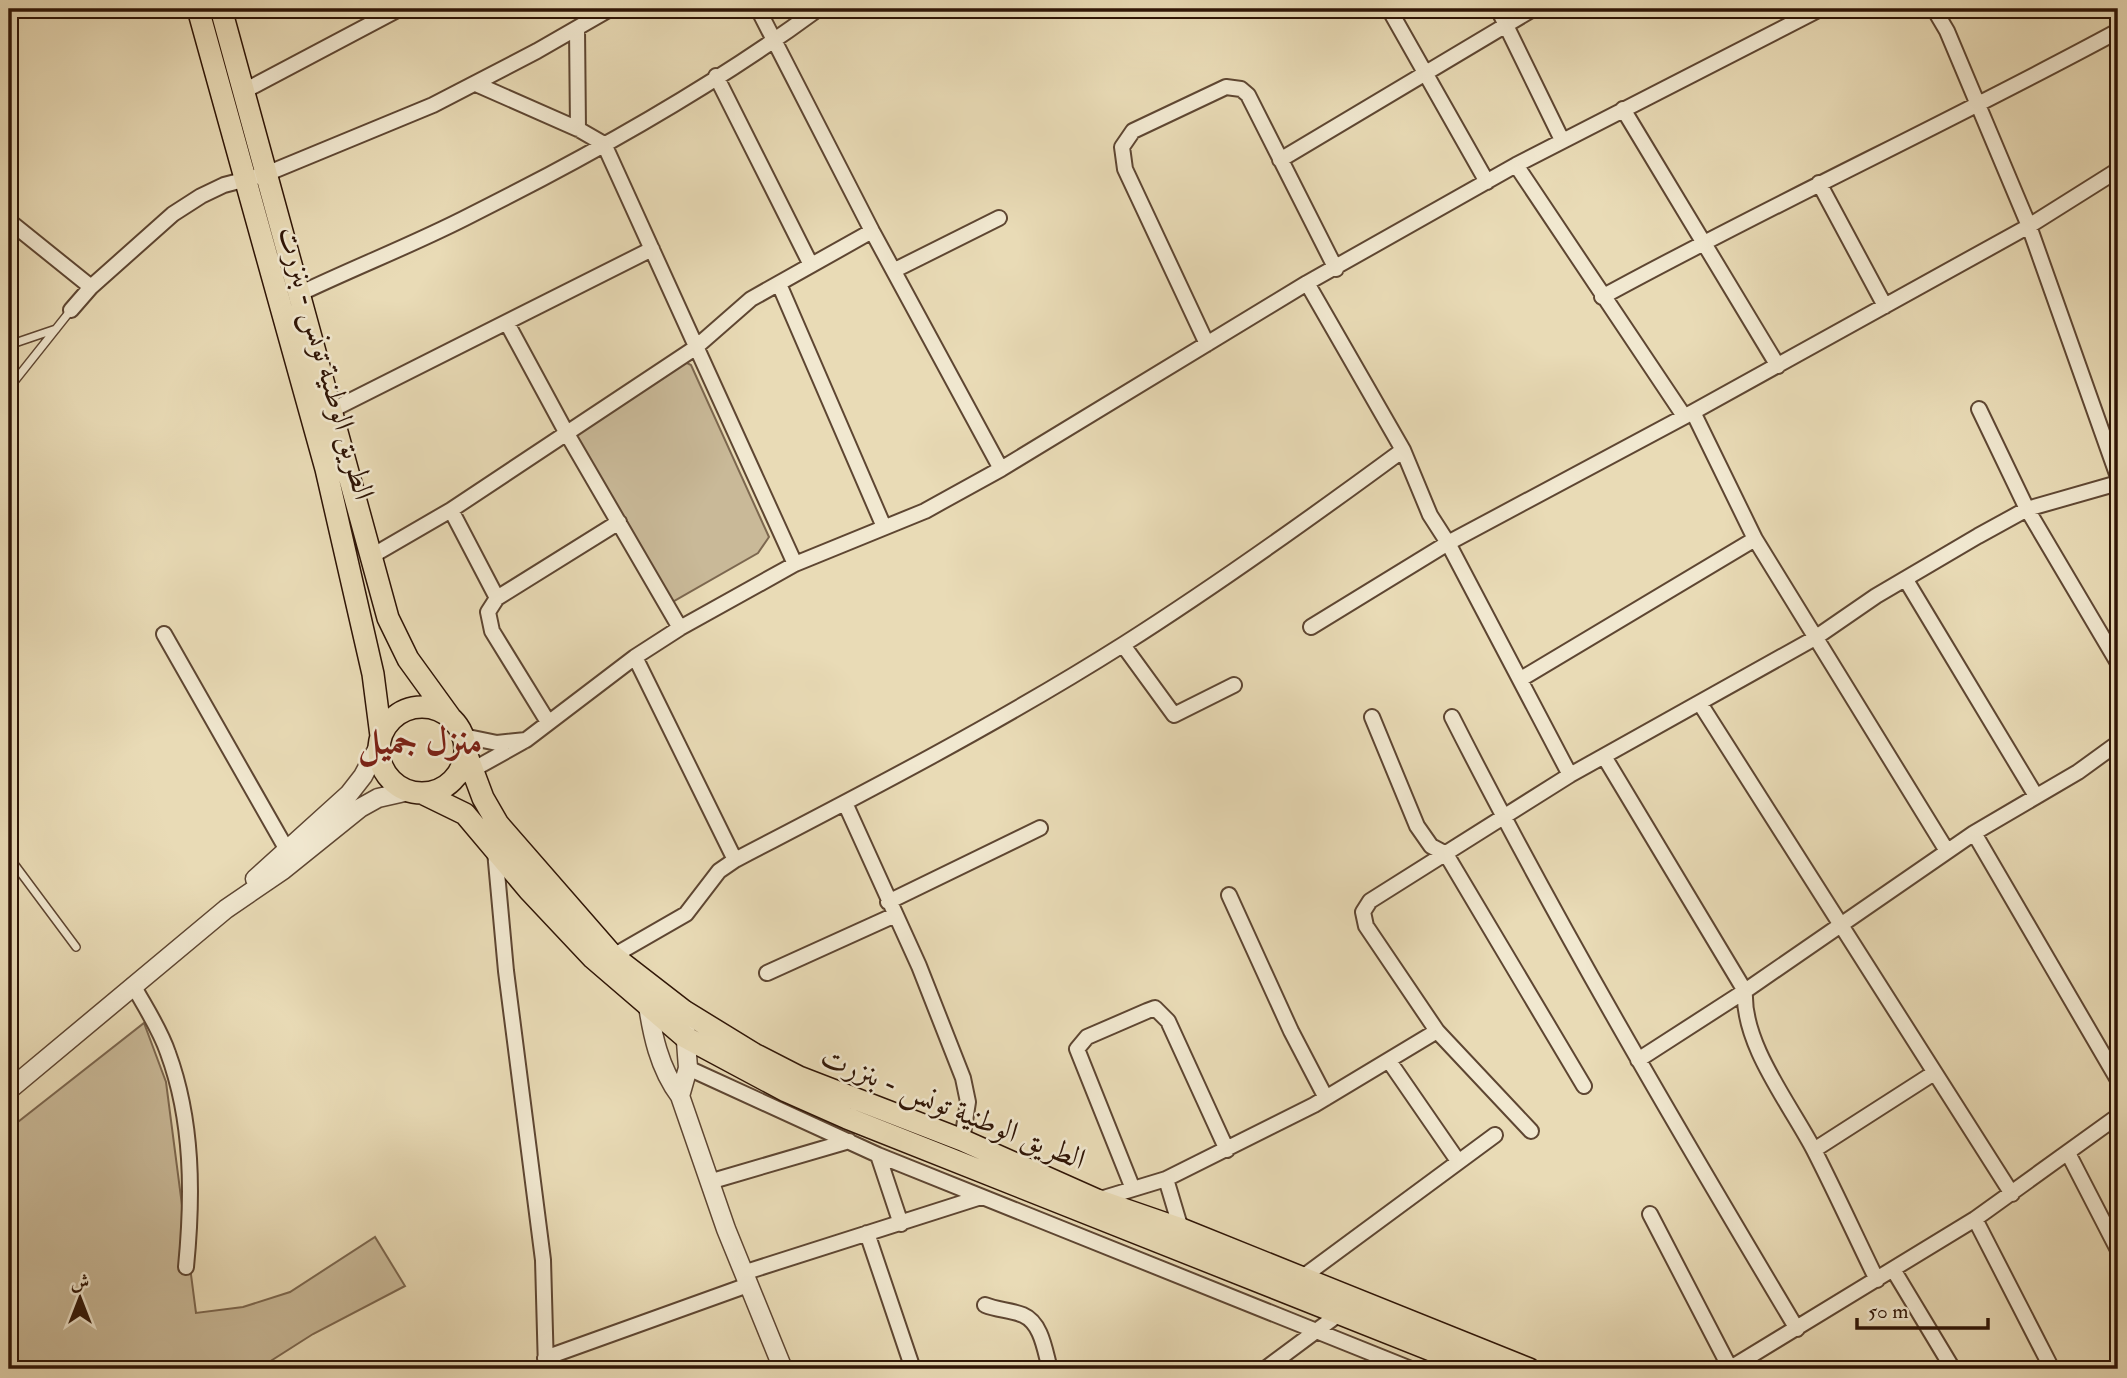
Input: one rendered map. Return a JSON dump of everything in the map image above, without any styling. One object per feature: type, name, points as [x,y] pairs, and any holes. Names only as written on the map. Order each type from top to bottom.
[{"type":"main road","name":"الطريق الوطنية تونس - بنزرت","points":[[198,9],[332,494],[373,674],[380,740]]},
{"type":"main road","name":"الطريق الوطنية تونس - بنزرت","points":[[221,9],[370,557],[398,644],[450,717]]},
{"type":"main road","points":[[410,709],[438,710],[450,717],[466,752],[463,763],[449,783],[437,790],[416,792],[386,773],[380,759],[380,740],[388,724],[410,709]]},
{"type":"main road","name":"الطريق الوطنية تونس - بنزرت","points":[[466,752],[498,824],[613,956],[684,1011],[754,1054],[799,1077],[962,1140],[1097,1200],[1181,1229],[1230,1260],[1339,1314],[1479,1369]]},
{"type":"main road","name":"الطريق الوطنية تونس - بنزرت","points":[[416,792],[465,814],[495,846],[529,890],[593,958],[685,1037],[786,1091],[847,1118],[1230,1260],[1300,1279],[1529,1369]]},
{"type":"street","points":[[244,92],[399,9]]},
{"type":"street","points":[[71,310],[91,287],[173,214],[213,191],[265,174],[476,84],[610,9]]},
{"type":"street","points":[[758,9],[872,231],[1001,469]]},
{"type":"street","points":[[297,295],[469,216],[604,144],[776,40],[818,9]]},
{"type":"street","points":[[1389,9],[1487,182]]},
{"type":"street","points":[[1498,9],[1562,140]]},
{"type":"street","points":[[1280,160],[1533,9]]},
{"type":"street","points":[[466,752],[526,740],[635,657],[680,628],[794,564],[925,511],[1001,469],[1307,283],[1516,165],[1820,9]]},
{"type":"street","points":[[1934,9],[2029,226],[2118,477]]},
{"type":"street","points":[[578,28],[578,129]]},
{"type":"street","points":[[1602,297],[1702,242],[1978,107],[2118,31]]},
{"type":"street","points":[[716,76],[811,265]]},
{"type":"street","points":[[476,84],[578,129],[604,144],[794,564]]},
{"type":"street","points":[[1207,344],[1125,169],[1122,146],[1133,131],[1226,87],[1233,87],[1248,95],[1336,269]]},
{"type":"street","points":[[1623,109],[1777,366]]},
{"type":"street","points":[[1516,165],[1602,297],[1689,414],[1755,539],[1947,851]]},
{"type":"street","points":[[1311,627],[1448,543],[1777,366],[2029,226],[2118,170]]},
{"type":"street","points":[[1819,183],[1885,306]]},
{"type":"street","points":[[895,270],[999,218]]},
{"type":"street","points":[[9,221],[91,287]]},
{"type":"street","points":[[370,557],[451,510],[695,348],[751,299],[872,231]]},
{"type":"street","points":[[330,411],[652,249]]},
{"type":"street","points":[[1307,283],[1403,450],[1430,515],[1448,543],[1570,775]]},
{"type":"street","points":[[779,284],[884,527]]},
{"type":"street","points":[[507,323],[566,432],[680,628]]},
{"type":"street","points":[[1979,410],[2027,509],[2118,663]]},
{"type":"street","points":[[613,956],[686,914],[719,871],[735,860],[845,803],[1123,645],[1266,551],[1403,450]]},
{"type":"street","points":[[1531,1131],[1437,1031],[1366,926],[1363,912],[1370,901],[1570,775],[1701,705],[1815,638],[1851,612],[2027,509],[2118,483]]},
{"type":"street","points":[[451,510],[497,597]]},
{"type":"street","points":[[548,722],[490,625],[488,612],[497,597],[619,523]]},
{"type":"street","points":[[1521,679],[1755,539]]},
{"type":"street","points":[[1906,580],[2036,796]]},
{"type":"street","points":[[164,634],[287,850]]},
{"type":"street","points":[[1123,645],[1174,715],[1234,685]]},
{"type":"street","points":[[635,657],[735,860]]},
{"type":"street","points":[[1701,705],[2012,1194]]},
{"type":"street","points":[[1372,717],[1418,827],[1431,846],[1446,854],[1584,1086]]},
{"type":"street","points":[[1452,717],[1503,818],[1638,1060],[1797,1329]]},
{"type":"street","points":[[9,1090],[226,909],[349,794],[363,776],[380,740]]},
{"type":"street","points":[[466,752],[479,742],[526,740]]},
{"type":"street","points":[[1638,1060],[1842,925],[1974,833],[2078,772],[2118,743]]},
{"type":"street","points":[[1605,758],[1745,990],[1744,1004],[1751,1036],[1814,1150],[1877,1280]]},
{"type":"street","points":[[226,909],[283,870],[360,808],[378,798],[416,792]]},
{"type":"street","points":[[845,803],[919,966],[968,1091],[962,1140]]},
{"type":"street","points":[[767,973],[1040,828]]},
{"type":"street","points":[[1974,833],[2118,1080]]},
{"type":"street","points":[[495,846],[506,971],[543,1259],[545,1364],[746,1279],[867,1233],[981,1198]]},
{"type":"street","points":[[1228,895],[1291,1031],[1326,1098]]},
{"type":"street","points":[[644,982],[656,1049],[667,1078],[680,1096],[709,1182],[783,1369]]},
{"type":"street","points":[[133,985],[168,1053],[184,1122],[192,1202],[186,1267]]},
{"type":"street","points":[[1133,1189],[1077,1049],[1087,1038],[1147,1011],[1155,1008],[1168,1021],[1227,1150]]},
{"type":"street","points":[[680,1096],[688,1068],[684,1011]]},
{"type":"street","points":[[1097,1200],[1166,1179],[1227,1150],[1326,1098],[1437,1031]]},
{"type":"street","points":[[1389,1061],[1458,1161]]},
{"type":"street","points":[[688,1068],[877,1155],[1411,1369]]},
{"type":"street","points":[[1814,1150],[1934,1073]]},
{"type":"street","points":[[1650,1214],[1730,1369],[1975,1219],[2118,1116]]},
{"type":"street","points":[[1300,1279],[1495,1135]]},
{"type":"street","points":[[709,1182],[849,1141]]},
{"type":"street","points":[[2068,1153],[2113,1225],[2118,1250]]},
{"type":"street","points":[[877,1155],[901,1224]]},
{"type":"street","points":[[1166,1179],[1181,1229]]},
{"type":"street","points":[[1975,1219],[2052,1369]]},
{"type":"street","points":[[867,1233],[913,1369]]},
{"type":"street","points":[[1894,1270],[1953,1369]]},
{"type":"street","points":[[985,1305],[1024,1316],[1033,1324],[1040,1333],[1051,1369]]},
{"type":"street","points":[[1269,1368],[1339,1314]]},
{"type":"lane","points":[[9,388],[71,310]]},
{"type":"lane","points":[[9,345],[57,328]]},
{"type":"lane","points":[[9,858],[76,947]]},
{"type":"shaded area","points":[[683,361],[691,365],[769,537],[758,553],[667,605],[574,432]]},
{"type":"shaded area","points":[[144,1023],[166,1082],[196,1313],[243,1307],[290,1292],[375,1237],[405,1286],[313,1334],[258,1369],[9,1369],[9,1129]]},
{"type":"district","name":"منزل جميل","points":[[420,741]]}]
